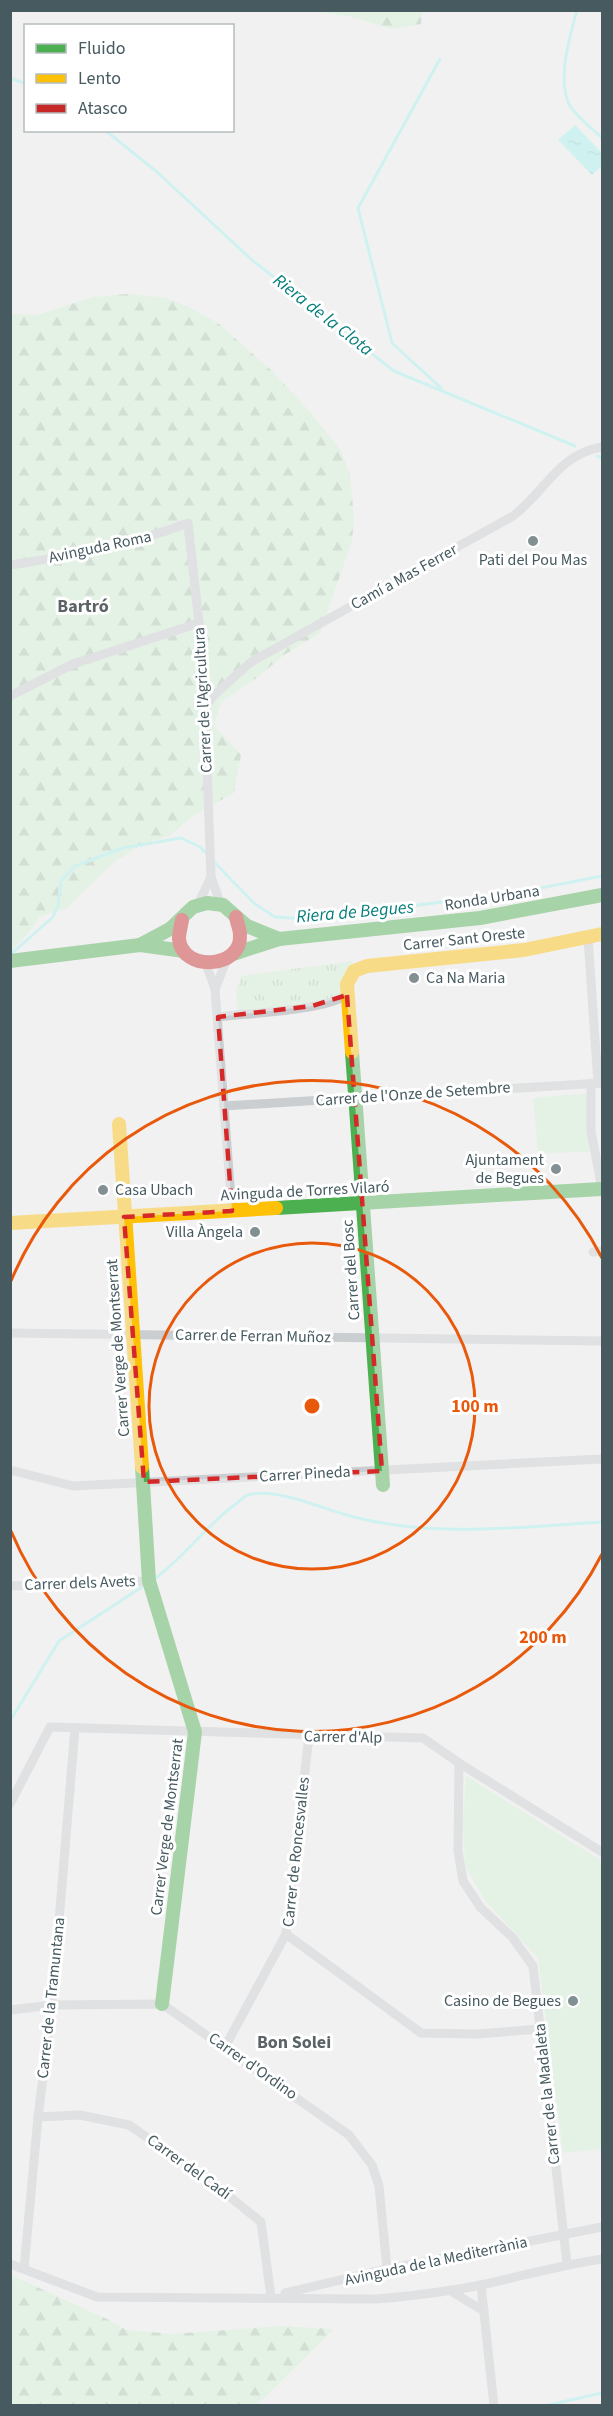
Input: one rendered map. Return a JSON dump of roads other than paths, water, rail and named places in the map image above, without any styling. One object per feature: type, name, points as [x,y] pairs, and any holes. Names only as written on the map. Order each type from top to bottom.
[{"type":"street","name":"Camí a Mas Ferrer","points":[[205,709],[213,696],[251,662],[513,516],[526,506],[562,464],[577,454],[603,447]]},
{"type":"street","name":"Carrer de l'Agricultura","points":[[188,523],[199,623],[205,709],[211,877],[221,904]]},
{"type":"street","name":"Avinguda Roma","points":[[10,565],[149,538],[188,523]]},
{"type":"street","points":[[10,696],[73,663],[199,623]]},
{"type":"street","name":"Carrer de l'Agricultura","points":[[198,904],[211,877]]},
{"type":"street","name":"Ronda Urbana","points":[[206,964],[217,963],[230,956],[279,939],[480,918],[603,895]]},
{"type":"street","points":[[140,945],[182,920],[198,904],[213,902],[221,904]]},
{"type":"street","name":"Ronda Urbana","points":[[221,904],[256,930],[279,939]]},
{"type":"street","points":[[215,989],[230,956],[239,944],[241,933],[236,917]]},
{"type":"street","points":[[182,920],[179,934],[184,951],[194,960],[206,964],[215,989],[232,1211]]},
{"type":"street","name":"Carrer Sant Oreste","points":[[347,995],[347,984],[354,971],[367,966],[524,950],[603,934]]},
{"type":"street","points":[[588,938],[597,1083],[592,1125],[602,1189]]},
{"type":"street","points":[[10,961],[140,945],[184,951]]},
{"type":"street","points":[[218,1017],[312,1005],[339,1000],[347,995]]},
{"type":"street","name":"Carrer del Bosc","points":[[347,995],[383,1478]]},
{"type":"street","name":"Carrer de l'Onze de Setembre","points":[[224,1106],[597,1083]]},
{"type":"street","name":"Carrer Verge de Montserrat","points":[[119,1124],[149,1580],[195,1732],[162,2004]]},
{"type":"street","points":[[592,1125],[603,1125]]},
{"type":"street","name":"Avinguda de Torres Vilaró","points":[[10,1223],[363,1205],[602,1189]]},
{"type":"street","name":"Carrer de Ferran Muñoz","points":[[10,1333],[603,1341]]},
{"type":"street","name":"Carrer Pineda","points":[[10,1470],[73,1486],[144,1482],[383,1478],[603,1459]]},
{"type":"street","name":"Carrer dels Avets","points":[[10,1586],[149,1580]]},
{"type":"street","name":"Carrer d'Alp","points":[[10,1804],[50,1727],[423,1738],[459,1763],[603,1852]]},
{"type":"street","name":"Carrer de la Tramuntana","points":[[24,2269],[38,2117],[52,2005],[75,1728]]},
{"type":"street","name":"Carrer de Roncesvalles","points":[[309,1736],[286,1934],[421,2033],[478,2034],[540,2029]]},
{"type":"street","name":"Carrer de la Madaleta","points":[[459,1763],[458,1851],[463,1881],[481,1908],[512,1937],[533,1966],[567,2264]]},
{"type":"street","points":[[225,2047],[286,1934]]},
{"type":"street","points":[[10,2010],[52,2005],[162,2004]]},
{"type":"street","name":"Carrer d'Ordino","points":[[162,2004],[338,2125],[349,2135],[372,2165],[379,2186],[387,2269]]},
{"type":"street","name":"Carrer del Cadí","points":[[38,2117],[80,2115],[129,2125],[209,2180],[261,2222],[271,2296]]},
{"type":"street","name":"Avinguda de la Mediterrània","points":[[271,2296],[387,2269],[603,2228]]},
{"type":"street","name":"Avinguda de la Mediterrània","points":[[10,2264],[97,2297],[271,2296],[376,2299],[421,2295],[481,2285],[567,2264],[603,2259]]},
{"type":"street","points":[[481,2285],[494,2405]]},
{"type":"street","points":[[449,2290],[484,2311]]},
{"type":"water","points":[[575,125],[602,153],[602,166],[592,175],[558,140]]},
{"type":"waterway","points":[[577,10],[564,70],[566,94],[569,104],[576,113],[602,138]]},
{"type":"waterway","points":[[440,59],[358,208],[392,343],[441,388]]},
{"type":"waterway","name":"Riera de la Clota","points":[[10,78],[24,83]]},
{"type":"waterway","name":"Riera de la Clota","points":[[107,132],[157,172],[252,260],[394,371],[575,446]]},
{"type":"waterway","name":"Riera de la Clota","points":[[597,456],[602,458]]},
{"type":"waterway","name":"Riera de Begues","points":[[10,955],[53,917],[58,905],[61,881],[75,866],[123,848],[181,838],[200,847],[207,854]]},
{"type":"waterway","name":"Riera de Begues","points":[[213,861],[255,904],[275,917],[306,919],[515,893],[602,876]]},
{"type":"waterway","points":[[153,1580],[175,1562],[226,1512],[247,1496],[260,1493],[301,1500],[354,1517],[416,1527],[478,1529],[602,1522]]},
{"type":"waterway","points":[[10,1721],[59,1641],[145,1585]]},
{"type":"waterway","points":[[544,2406],[602,2393]]},
{"type":"place","name":"Pati del Pou Mas","points":[[533,541]]},
{"type":"place","name":"Ca Na Maria","points":[[414,978]]},
{"type":"place","name":"Ajuntament de Begues","points":[[556,1169]]},
{"type":"place","name":"Casa Ubach","points":[[103,1190]]},
{"type":"place","name":"Villa Àngela","points":[[255,1232]]},
{"type":"place","name":"Casino de Begues","points":[[573,2001]]},
{"type":"district","name":"Bartró","points":[[83,606]]},
{"type":"district","name":"Bon Solei","points":[[294,2042]]}]
